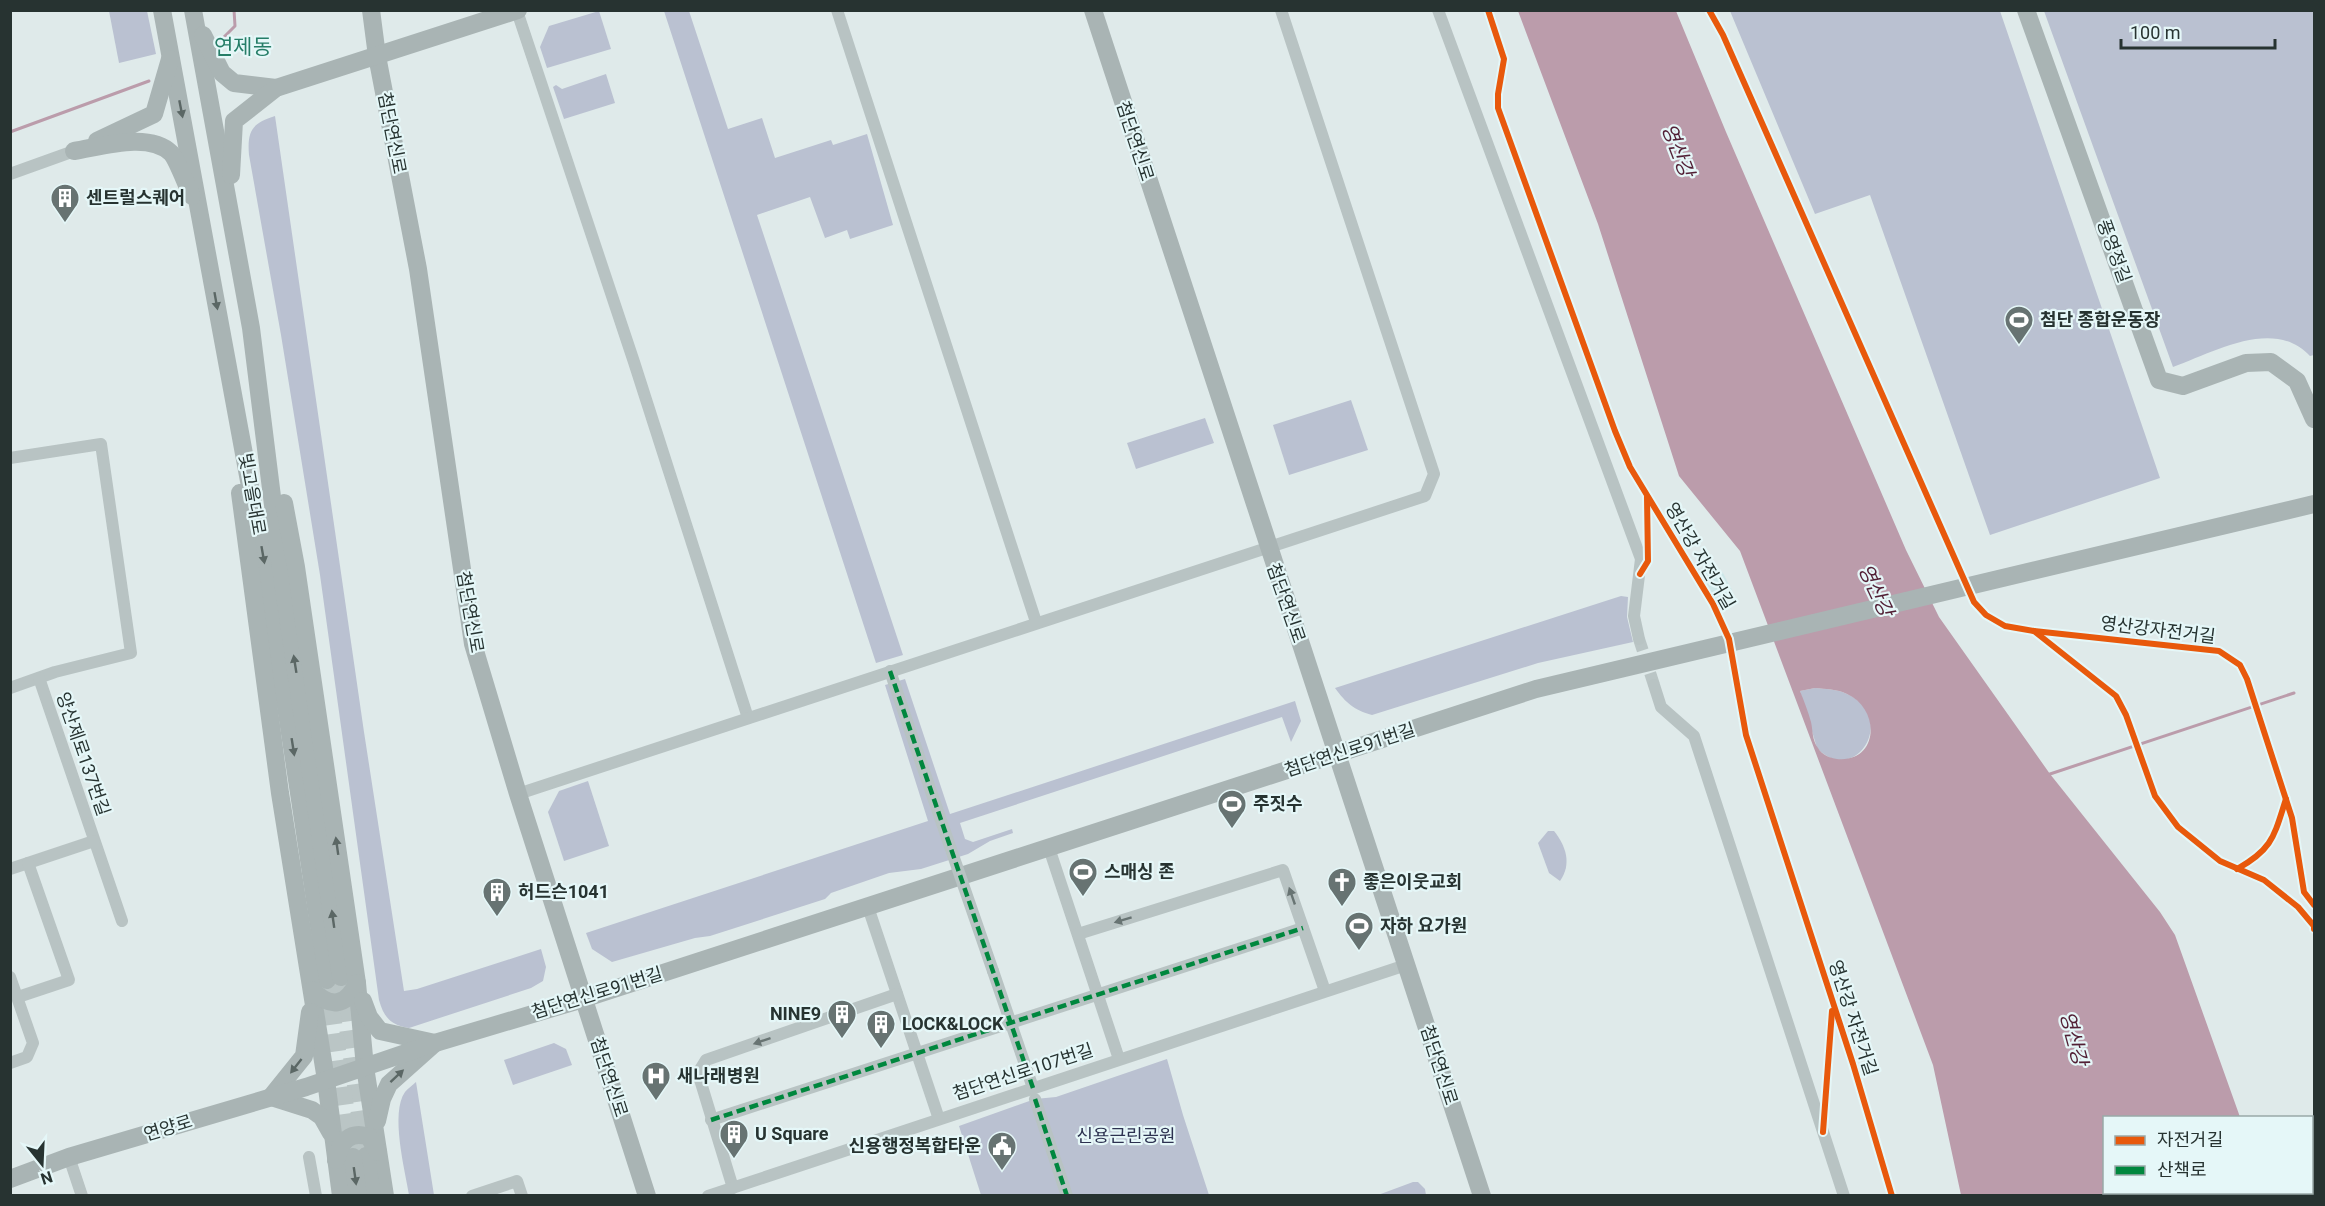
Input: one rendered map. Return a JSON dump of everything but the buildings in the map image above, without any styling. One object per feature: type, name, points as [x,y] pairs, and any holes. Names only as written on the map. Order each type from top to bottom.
[{"type":"street","points":[[162,10],[222,333],[250,575],[280,793],[334,982],[365,1066],[375,1129]]},
{"type":"street","name":"첨단연신로","points":[[371,10],[377,56],[418,270],[473,644],[518,794],[647,1196]]},
{"type":"street","points":[[837,10],[1036,622]]},
{"type":"street","name":"첨단연신로","points":[[1093,10],[1482,1196]]},
{"type":"street","points":[[518,794],[1425,496],[1434,474],[1281,10]]},
{"type":"street","points":[[1438,10],[1641,559],[1635,616],[1639,639]]},
{"type":"street","name":"풍영정길","points":[[2026,10],[2159,380],[2184,386],[2246,363],[2271,362],[2297,381],[2314,419]]},
{"type":"street","points":[[230,210],[234,121],[276,87],[518,11],[748,718]]},
{"type":"street","points":[[193,12],[222,73],[234,83],[276,87]]},
{"type":"street","name":"빛고을대로","points":[[193,12],[251,328],[334,982]]},
{"type":"street","points":[[10,174],[74,151],[154,114],[171,56]]},
{"type":"street","points":[[74,151],[136,141],[152,143],[171,153],[202,217]]},
{"type":"street","points":[[10,458],[101,444],[131,653],[10,688]]},
{"type":"street","name":"첨단연신로91번길","points":[[326,1080],[435,1043],[583,999],[868,907],[1536,689],[2314,504]]},
{"type":"street","points":[[890,671],[1011,1024],[1067,1196]]},
{"type":"street","name":"양산제로137번길","points":[[39,678],[122,921]]},
{"type":"street","points":[[1654,685],[1662,707],[1694,736],[1844,1196]]},
{"type":"street","name":"양산제로137번길","points":[[10,869],[94,841]]},
{"type":"street","points":[[1049,848],[1119,1059]]},
{"type":"street","points":[[18,997],[69,980],[28,863]]},
{"type":"street","points":[[1078,934],[1283,870],[1325,991]]},
{"type":"street","points":[[868,907],[939,1119]]},
{"type":"street","points":[[711,1120],[1303,928]]},
{"type":"street","name":"첨단연신로107번길","points":[[708,1196],[939,1119],[1034,1094],[1119,1059],[1406,965]]},
{"type":"street","points":[[10,977],[33,1043],[27,1057],[10,1063]]},
{"type":"street","points":[[334,982],[380,1031],[435,1043]]},
{"type":"street","points":[[332,1134],[326,1080],[334,982]]},
{"type":"street","points":[[334,982],[304,1056],[271,1097],[312,1110],[322,1117],[332,1134],[358,1157],[385,1196]]},
{"type":"street","points":[[733,1188],[698,1073],[706,1060],[897,994]]},
{"type":"street","points":[[341,1196],[358,1157],[375,1129],[382,1099],[389,1084],[435,1043]]},
{"type":"street","name":"연양로","points":[[10,1179],[69,1157],[326,1080]]},
{"type":"street","points":[[69,1157],[82,1196]]},
{"type":"street","points":[[309,1157],[316,1196]]},
{"type":"street","points":[[358,1157],[358,1196]]},
{"type":"street","points":[[358,1157],[372,1196]]},
{"type":"street","points":[[472,1196],[518,1181],[522,1196]]},
{"type":"green space","points":[[109,11],[147,11],[156,54],[119,63]]},
{"type":"green space","points":[[599,11],[611,49],[547,68],[540,47],[549,26]]},
{"type":"green space","points":[[664,11],[689,11],[728,129],[762,118],[775,158],[831,140],[833,145],[867,134],[893,225],[850,239],[847,230],[825,238],[810,197],[757,215],[903,655],[876,663]]},
{"type":"green space","name":"첨단 종합운동장","points":[[1730,11],[2000,11],[2160,478],[1990,535],[1870,195],[1815,214]]},
{"type":"green space","points":[[2044,11],[2314,11],[2314,355],[2310,356],[2295,345],[2279,339],[2262,338],[2243,341],[2173,367]]},
{"type":"green space","points":[[606,74],[615,103],[564,119],[553,87],[556,85],[562,89]]},
{"type":"green space","points":[[275,116],[404,991],[417,989],[541,949],[546,967],[543,981],[531,988],[409,1028],[389,1020],[379,1000],[320,575],[249,155],[249,140],[253,129],[261,122]]},
{"type":"green space","points":[[1351,400],[1368,450],[1289,475],[1273,425]]},
{"type":"green space","points":[[1205,418],[1214,443],[1136,469],[1127,443]]},
{"type":"green space","points":[[1621,596],[1628,597],[1627,617],[1633,642],[1538,663],[1372,715],[1351,705],[1335,688]]},
{"type":"green space","points":[[905,679],[950,814],[1295,701],[1301,721],[1291,742],[1282,717],[960,823],[965,839],[973,842],[1012,829],[1013,833],[990,841],[968,854],[921,869],[889,873],[831,893],[825,899],[710,936],[695,938],[612,962],[592,949],[586,933],[928,821],[885,685]]},
{"type":"green space","points":[[1815,688],[1843,692],[1862,705],[1870,718],[1870,732],[1866,745],[1857,755],[1845,760],[1831,758],[1817,748],[1800,691]]},
{"type":"green space","points":[[588,781],[609,846],[564,861],[548,812],[559,791]]},
{"type":"green space","points":[[1548,831],[1554,831],[1566,855],[1566,868],[1560,881],[1549,873],[1538,843]]},
{"type":"green space","points":[[554,1043],[566,1049],[572,1065],[513,1085],[504,1060]]},
{"type":"green space","name":"신용근린공원","points":[[1167,1059],[1209,1195],[981,1195],[959,1126],[1035,1099],[1056,1097]]},
{"type":"green space","points":[[416,1082],[434,1195],[409,1195],[402,1157],[399,1127],[401,1101],[405,1092]]},
{"type":"green space","points":[[1418,1182],[1425,1189],[1426,1195],[1378,1195]]},
{"type":"shaded area","points":[[1717,568],[1723,573],[1732,590],[1727,605],[1718,609],[1712,594],[1695,570]]},
{"type":"water","name":"영산강","points":[[1518,11],[1676,11],[1906,550],[1939,617],[2050,774],[2160,912],[2175,935],[2240,1116],[2103,1116],[2103,1194],[2268,1195],[1961,1195],[1933,1065],[1740,551],[1679,476],[1598,224]],"holes":[[[1815,688],[1835,690],[1858,701],[1866,711],[1870,722],[1868,744],[1861,753],[1851,758],[1832,758],[1826,756],[1818,748],[1800,691]]]},
{"type":"waterway","points":[[221,40],[235,26],[234,10]]},
{"type":"waterway","points":[[10,132],[149,81]]},
{"type":"waterway","points":[[2050,774],[2294,693]]},
{"type":"tunnel","points":[[1639,639],[1654,685]]},
{"type":"tunnel","points":[[341,977],[365,1151]]},
{"type":"tunnel","points":[[327,980],[351,1150]]},
{"type":"marked path","points":[[890,671],[1033,1088]]},
{"type":"marked path","points":[[711,1120],[1303,928]]},
{"type":"marked path","points":[[1035,1099],[1067,1196]]},
{"type":"cycle path","name":"영산강 자전거길","points":[[1488,10],[1504,59],[1498,108],[1615,431],[1630,467],[1713,604],[1729,639],[1746,735],[1853,1064],[1892,1196]]},
{"type":"cycle path","points":[[1709,10],[1723,35],[1974,602],[1986,615],[2005,626],[2034,631],[2116,696],[2126,715],[2155,796],[2178,827],[2220,861],[2264,880],[2298,907],[2314,929]]},
{"type":"cycle path","points":[[1640,574],[1648,561],[1647,497]]},
{"type":"cycle path","name":"영산강자전거길","points":[[2034,631],[2219,651],[2240,665],[2247,679],[2292,818],[2304,892],[2314,905]]},
{"type":"cycle path","points":[[2237,869],[2265,848],[2275,832],[2286,799]]},
{"type":"cycle path","name":"영산강 자전거길","points":[[1823,1132],[1832,1011]]},
{"type":"place","name":"센트럴스퀘어","points":[[65,224]]},
{"type":"place","name":"첨단 종합운동장","points":[[2019,346]]},
{"type":"place","name":"주짓수","points":[[1232,830]]},
{"type":"place","name":"스매싱 존","points":[[1083,898]]},
{"type":"place","name":"좋은이웃교회","points":[[1342,908]]},
{"type":"place","name":"허드슨1041","points":[[497,918]]},
{"type":"place","name":"자하 요가원","points":[[1359,952]]},
{"type":"place","name":"NINE9","points":[[842,1040]]},
{"type":"place","name":"LOCK&LOCK","points":[[881,1050]]},
{"type":"place","name":"새나래병원","points":[[656,1102]]},
{"type":"place","name":"U Square","points":[[734,1160]]},
{"type":"place","name":"신용행정복합타운","points":[[1002,1172]]},
{"type":"district","name":"연제동","points":[[243,47]]}]
